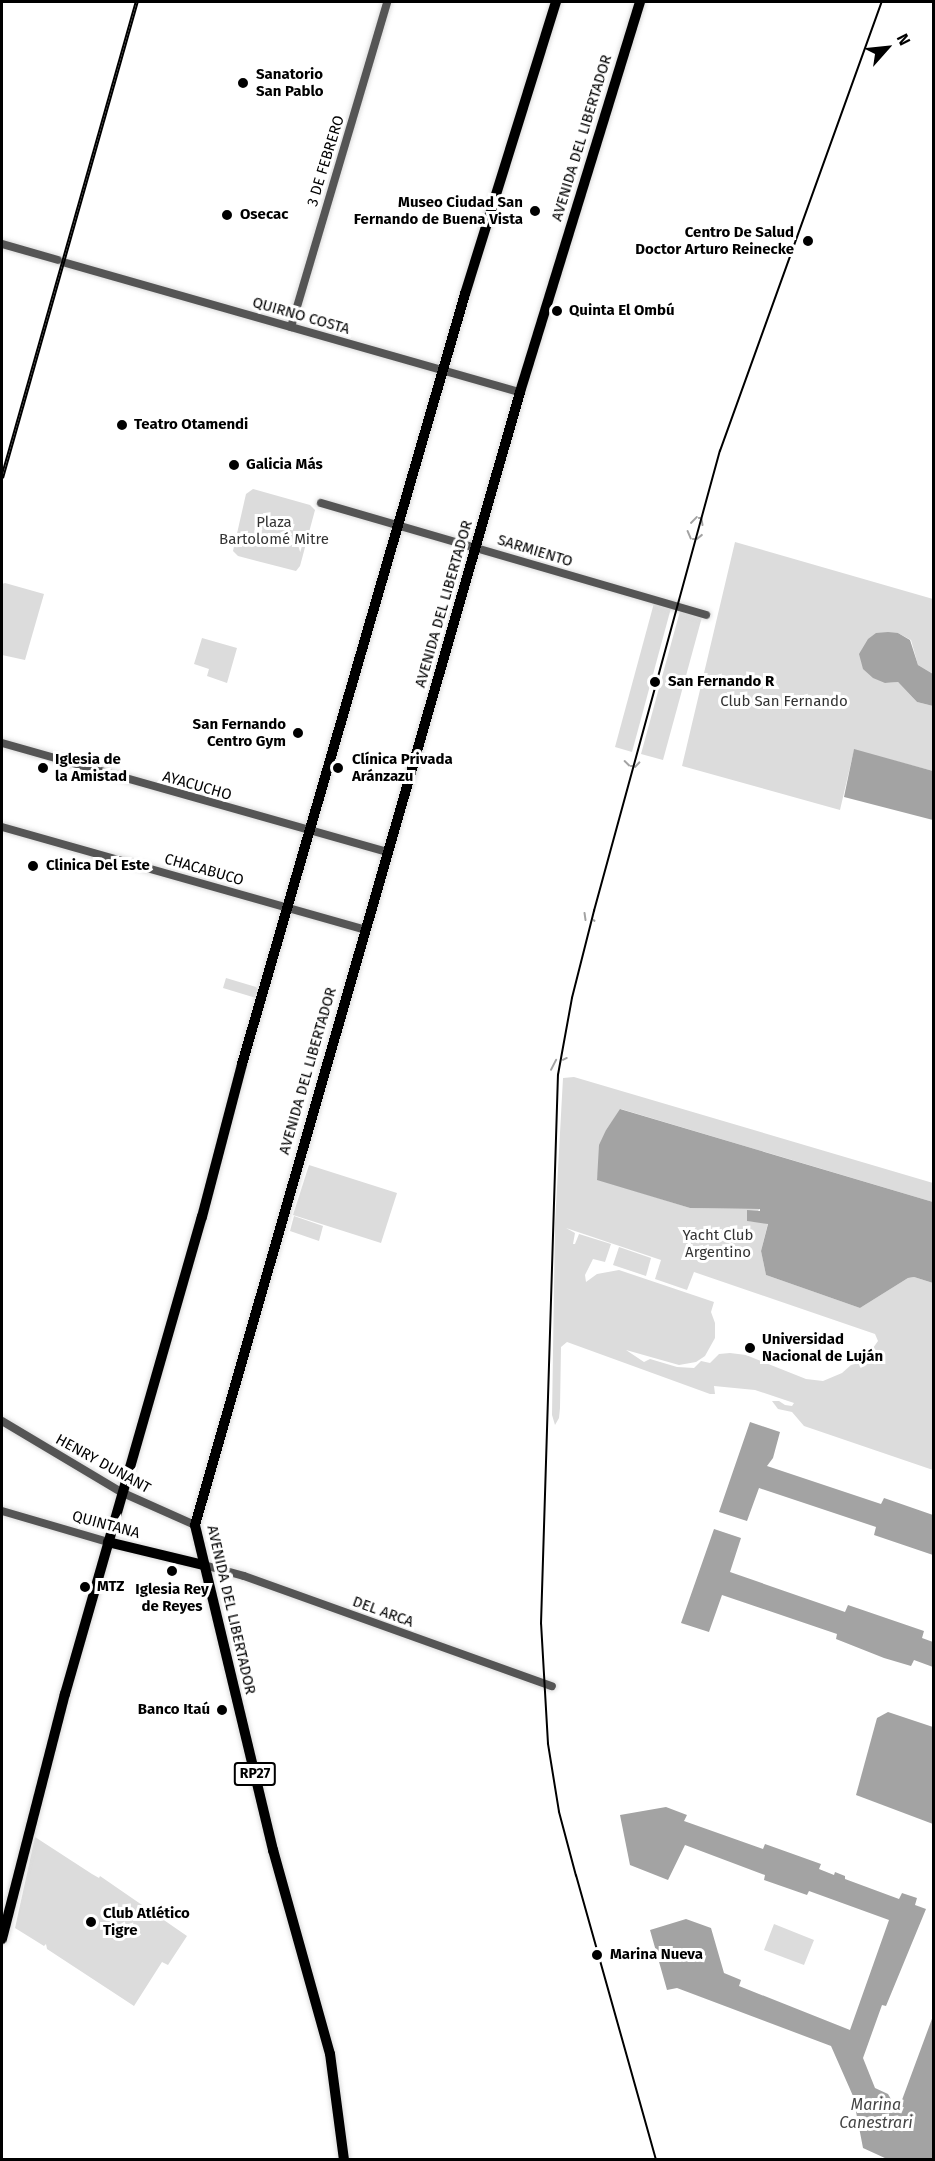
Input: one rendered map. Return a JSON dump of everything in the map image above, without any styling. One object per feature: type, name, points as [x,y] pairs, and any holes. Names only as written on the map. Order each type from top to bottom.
[{"type":"main road","points":[[2,1939],[54,1732],[309,830],[443,371],[556,2]]},
{"type":"main road","name":"AVENIDA DEL LIBERTADOR","points":[[344,2160],[330,2054],[273,1850],[195,1525],[520,392],[640,2]]},
{"type":"main road","name":"RP27","points":[[185,1560],[194,1548],[195,1525]]},
{"type":"main road","name":"QUINTANA","points":[[108,1542],[204,1565]]},
{"type":"main road","points":[[185,1560],[207,1580]]},
{"type":"street","name":"3 DE FEBRERO","points":[[291,327],[387,2]]},
{"type":"street","name":"QUIRNO COSTA","points":[[2,244],[520,392]]},
{"type":"street","name":"SARMIENTO","points":[[321,503],[706,615]]},
{"type":"street","name":"AYACUCHO","points":[[2,743],[387,852]]},
{"type":"street","name":"CHACABUCO","points":[[2,827],[365,930]]},
{"type":"street","name":"HENRY DUNANT","points":[[2,1421],[123,1492],[195,1525]]},
{"type":"street","name":"QUINTANA","points":[[2,1511],[108,1542]]},
{"type":"street","name":"DEL ARCA","points":[[204,1565],[244,1576],[552,1686]]},
{"type":"green space","name":"Plaza Bartolomé Mitre","points":[[253,489],[310,505],[315,510],[300,566],[296,571],[238,556],[233,551],[246,494]]},
{"type":"green space","name":"Club San Fernando","points":[[735,542],[933,599],[933,674],[918,665],[911,640],[898,633],[885,683],[898,682],[917,702],[933,706],[933,771],[854,750],[840,810],[682,766]]},
{"type":"green space","points":[[2,584],[44,594],[25,660],[2,655]]},
{"type":"green space","points":[[654,603],[671,608],[632,752],[615,747]]},
{"type":"green space","points":[[680,611],[702,617],[663,760],[641,754]]},
{"type":"green space","points":[[202,638],[237,648],[227,683],[207,676],[209,669],[194,664]]},
{"type":"green space","points":[[226,978],[256,987],[258,990],[256,998],[223,988]]},
{"type":"green space","name":"Yacht Club Argentino","points":[[574,1077],[933,1183],[933,1202],[621,1109],[606,1130],[597,1179],[690,1208],[760,1209],[747,1221],[768,1223],[761,1251],[766,1275],[860,1308],[908,1278],[914,1277],[933,1283],[933,1470],[804,1426],[792,1412],[778,1409],[772,1401],[792,1406],[794,1403],[755,1390],[714,1386],[715,1394],[710,1394],[567,1342],[561,1347],[560,1408],[559,1418],[555,1425],[552,1415],[555,1224],[563,1078]],"holes":[[[566,1228],[661,1260],[655,1279],[687,1290],[694,1272],[875,1334],[878,1341],[863,1362],[851,1365],[842,1373],[823,1381],[806,1379],[746,1355],[730,1353],[719,1354],[710,1363],[701,1361],[694,1368],[677,1367],[650,1359],[644,1362],[626,1350],[679,1365],[696,1362],[705,1356],[715,1338],[715,1323],[711,1312],[714,1302],[619,1270],[597,1274],[586,1282],[585,1275],[593,1259],[605,1262],[611,1244],[579,1234],[573,1244],[575,1233]]]},
{"type":"green space","points":[[309,1165],[397,1193],[381,1243],[293,1215]]},
{"type":"green space","points":[[294,1216],[323,1226],[319,1241],[290,1231]]},
{"type":"green space","points":[[619,1247],[651,1258],[646,1276],[613,1265]]},
{"type":"green space","name":"Club Atlético Tigre","points":[[35,1837],[92,1874],[99,1878],[100,1876],[187,1936],[168,1965],[162,1962],[134,2006],[47,1949],[46,1944],[44,1946],[15,1928]]},
{"type":"green space","points":[[774,1924],[814,1940],[804,1965],[764,1950]]},
{"type":"water","points":[[876,633],[898,633],[910,640],[918,665],[933,674],[933,706],[917,702],[898,682],[885,683],[873,678],[863,669],[859,654],[868,639]]},
{"type":"water","points":[[854,749],[933,771],[933,820],[844,797]]},
{"type":"water","points":[[620,1109],[933,1202],[933,1283],[914,1277],[908,1278],[860,1308],[766,1275],[761,1251],[768,1224],[747,1221],[747,1210],[760,1211],[760,1209],[690,1208],[597,1180],[599,1145]]},
{"type":"water","points":[[750,1422],[780,1432],[773,1458],[767,1466],[881,1504],[884,1498],[933,1515],[933,1555],[874,1535],[876,1527],[759,1488],[747,1521],[719,1512]]},
{"type":"water","points":[[714,1529],[741,1538],[730,1572],[845,1612],[848,1605],[924,1631],[922,1638],[933,1642],[933,1667],[914,1660],[911,1666],[884,1658],[836,1639],[837,1634],[722,1595],[709,1632],[681,1623]]},
{"type":"water","points":[[888,1712],[933,1727],[933,1824],[856,1795],[877,1718]]},
{"type":"water","name":"Marina Canestrari","points":[[666,1807],[687,1815],[684,1821],[763,1849],[765,1844],[821,1864],[819,1869],[834,1875],[835,1872],[845,1876],[845,1879],[899,1899],[902,1893],[917,1898],[915,1905],[926,1909],[886,2006],[882,2005],[863,2058],[875,2088],[888,2094],[895,2106],[899,2108],[933,2016],[933,2159],[887,2159],[863,2148],[853,2096],[831,2046],[677,1988],[667,1990],[650,1930],[686,1919],[711,1928],[724,1973],[741,1980],[739,1986],[850,2030],[889,1920],[809,1891],[807,1895],[764,1880],[765,1875],[685,1845],[668,1880],[630,1865],[620,1815]]},
{"type":"waterway","points":[[691,523],[697,517]]},
{"type":"waterway","points":[[702,519],[703,525]]},
{"type":"waterway","points":[[688,531],[691,538]]},
{"type":"waterway","points":[[697,539],[702,535]]},
{"type":"waterway","points":[[625,761],[629,765]]},
{"type":"waterway","points":[[635,767],[639,763]]},
{"type":"waterway","points":[[585,913],[586,920]]},
{"type":"waterway","points":[[563,1060],[567,1058]]},
{"type":"waterway","points":[[551,1070],[556,1060]]},
{"type":"tram line","points":[[656,2160],[559,1812],[548,1744],[541,1624],[558,1075],[572,998],[594,911],[720,451],[882,2]]},
{"type":"railway","points":[[2,478],[137,2]]},
{"type":"place","name":"Sanatorio San Pablo","points":[[243,83]]},
{"type":"place","name":"Museo Ciudad San Fernando de Buena Vista","points":[[535,211]]},
{"type":"place","name":"Osecac","points":[[227,215]]},
{"type":"place","name":"Centro De Salud Doctor Arturo Reinecke","points":[[808,241]]},
{"type":"place","name":"Quinta El Ombú","points":[[557,311]]},
{"type":"place","name":"Teatro Otamendi","points":[[122,425]]},
{"type":"place","name":"Galicia Más","points":[[234,465]]},
{"type":"place","name":"San Fernando R","points":[[655,682]]},
{"type":"place","name":"San Fernando Centro Gym","points":[[298,733]]},
{"type":"place","name":"Iglesia de la Amistad","points":[[43,768]]},
{"type":"place","name":"Clínica Privada Aránzazu","points":[[338,768]]},
{"type":"place","name":"Clinica Del Este","points":[[33,866]]},
{"type":"place","name":"Universidad Nacional de Luján","points":[[750,1348]]},
{"type":"place","name":"Iglesia Rey de Reyes","points":[[172,1571]]},
{"type":"place","name":"MTZ","points":[[85,1587]]},
{"type":"place","name":"Banco Itaú","points":[[222,1710]]},
{"type":"place","name":"Club Atlético Tigre","points":[[91,1922]]},
{"type":"place","name":"Marina Nueva","points":[[597,1955]]}]
